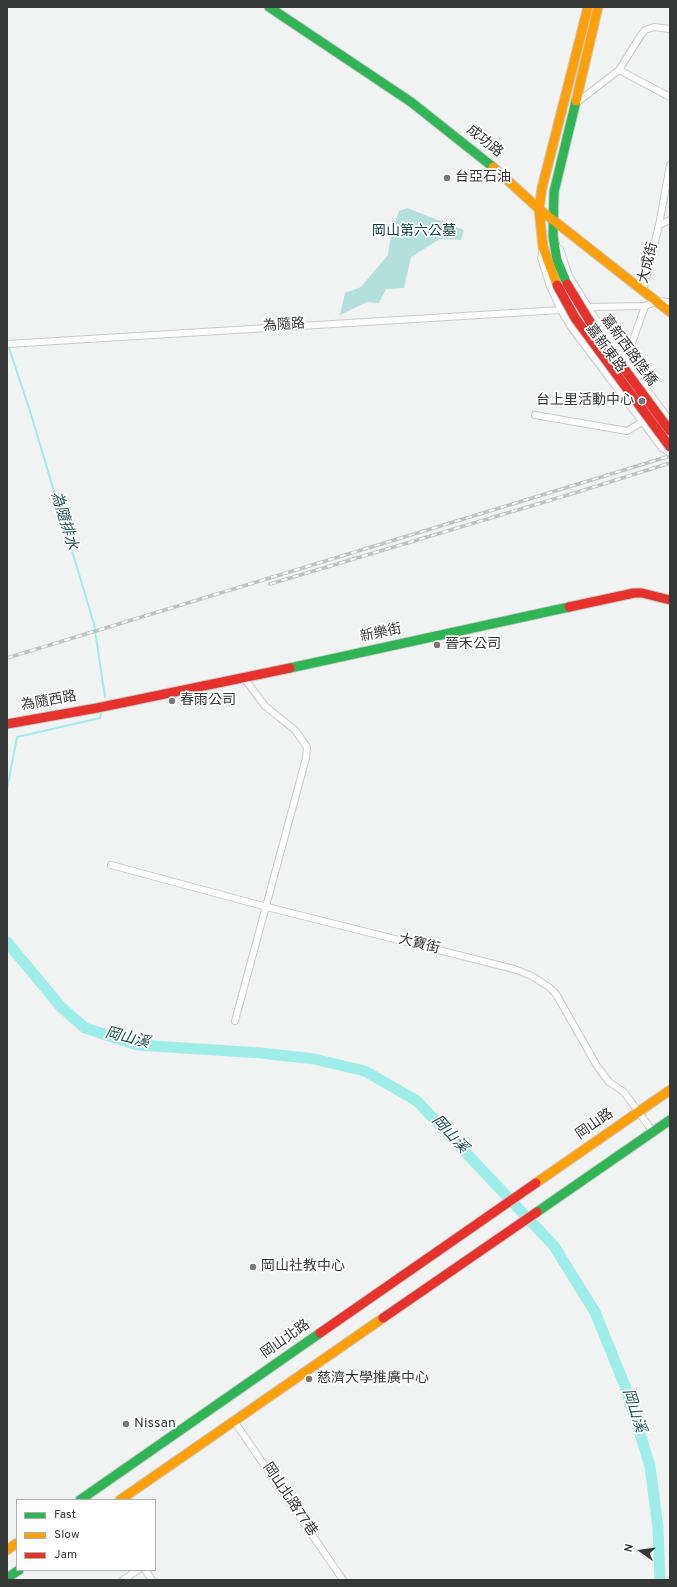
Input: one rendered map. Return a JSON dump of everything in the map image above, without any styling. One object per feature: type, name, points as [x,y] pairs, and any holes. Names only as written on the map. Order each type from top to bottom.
[{"type":"main road","name":"成功路","points":[[269,7],[411,102],[484,159],[539,209],[553,218],[670,312]]},
{"type":"main road","name":"嘉新東路","points":[[557,285],[543,248],[539,209],[542,188],[588,7]]},
{"type":"main road","name":"嘉新東路","points":[[567,284],[557,260],[554,245],[554,192],[598,7]]},
{"type":"main road","name":"嘉新西路陸橋","points":[[567,284],[592,325],[670,431]]},
{"type":"main road","name":"嘉新西路陸橋","points":[[557,285],[575,318],[670,447]]},
{"type":"main road","name":"新樂街","points":[[97,708],[244,678],[634,593],[642,593],[670,600]]},
{"type":"main road","name":"為隨西路","points":[[7,724],[97,708]]},
{"type":"main road","name":"岡山路","points":[[507,1203],[670,1090]]},
{"type":"main road","points":[[121,1499],[670,1120]]},
{"type":"main road","name":"岡山北路","points":[[81,1499],[507,1203]]},
{"type":"main road","points":[[7,1550],[16,1544]]},
{"type":"main road","points":[[7,1578],[18,1571]]},
{"type":"street","points":[[574,105],[619,70],[645,30],[654,26],[670,29]]},
{"type":"street","points":[[619,70],[670,97]]},
{"type":"street","name":"大成街","points":[[643,290],[659,225],[670,165]]},
{"type":"street","points":[[659,225],[670,220]]},
{"type":"street","name":"嘉新東路","points":[[554,245],[560,249],[569,276],[589,308],[626,362],[670,421]]},
{"type":"street","name":"嘉新東路","points":[[543,248],[541,258],[550,286],[571,327],[662,448],[670,454]]},
{"type":"street","points":[[589,308],[645,306],[657,301],[670,302]]},
{"type":"street","points":[[608,376],[626,362],[645,306]]},
{"type":"street","name":"為隨路","points":[[7,344],[561,310]]},
{"type":"street","points":[[535,415],[628,431],[642,422]]},
{"type":"street","points":[[235,1021],[267,907],[306,758],[307,747],[295,730],[265,706],[244,678]]},
{"type":"street","name":"大寶街","points":[[111,865],[267,907],[514,969],[532,976],[549,987],[556,994],[597,1066],[609,1082],[624,1092],[654,1132]]},
{"type":"street","name":"岡山北路77巷","points":[[234,1421],[343,1580]]},
{"type":"street","points":[[123,1580],[136,1571]]},
{"type":"street","points":[[146,1571],[152,1580]]},
{"type":"green space","name":"岡山第六公墓","points":[[407,208],[464,230],[461,240],[440,239],[411,257],[404,288],[386,289],[379,303],[367,302],[340,315],[345,293],[361,287],[388,255],[390,240],[399,211]]},
{"type":"waterway","name":"為隨排水","points":[[9,348],[29,408],[94,624],[105,697]]},
{"type":"waterway","name":"為隨排水","points":[[7,789],[17,737],[100,718],[101,714]]},
{"type":"waterway","name":"岡山溪","points":[[7,942],[61,1007],[85,1028],[137,1045],[261,1053],[314,1059],[365,1071],[417,1101],[554,1246],[595,1312],[625,1386],[650,1466],[658,1528],[660,1580]]},
{"type":"railway","points":[[7,658],[670,456]]},
{"type":"railway","points":[[270,584],[670,463]]},
{"type":"traffic: fast","points":[[269,7],[411,102],[493,167]]},
{"type":"traffic: fast","points":[[567,284],[557,260],[553,236],[554,192],[576,101]]},
{"type":"traffic: fast","points":[[290,668],[569,607]]},
{"type":"traffic: fast","points":[[537,1212],[670,1120]]},
{"type":"traffic: fast","points":[[81,1499],[320,1333]]},
{"type":"traffic: fast","points":[[7,1578],[18,1571]]},
{"type":"traffic: slow","points":[[557,285],[543,247],[539,209],[542,188],[588,7]]},
{"type":"traffic: slow","points":[[576,101],[598,7]]},
{"type":"traffic: slow","points":[[493,167],[539,209],[670,312]]},
{"type":"traffic: slow","points":[[536,1183],[670,1090]]},
{"type":"traffic: slow","points":[[121,1499],[383,1318]]},
{"type":"traffic: slow","points":[[7,1550],[16,1544]]},
{"type":"traffic: jam","points":[[567,284],[592,325],[670,431]]},
{"type":"traffic: jam","points":[[557,285],[575,318],[670,447]]},
{"type":"traffic: jam","points":[[569,607],[634,593],[642,593],[670,600]]},
{"type":"traffic: jam","points":[[7,724],[97,708],[290,668]]},
{"type":"traffic: jam","points":[[320,1333],[536,1183]]},
{"type":"traffic: jam","points":[[383,1318],[537,1212]]},
{"type":"place","name":"台亞石油","points":[[447,178]]},
{"type":"place","name":"台上里活動中心","points":[[642,401]]},
{"type":"place","name":"晉禾公司","points":[[437,645]]},
{"type":"place","name":"春雨公司","points":[[172,701]]},
{"type":"place","name":"岡山社教中心","points":[[253,1267]]},
{"type":"place","name":"慈濟大學推廣中心","points":[[309,1379]]},
{"type":"place","name":"Nissan","points":[[126,1424]]}]
